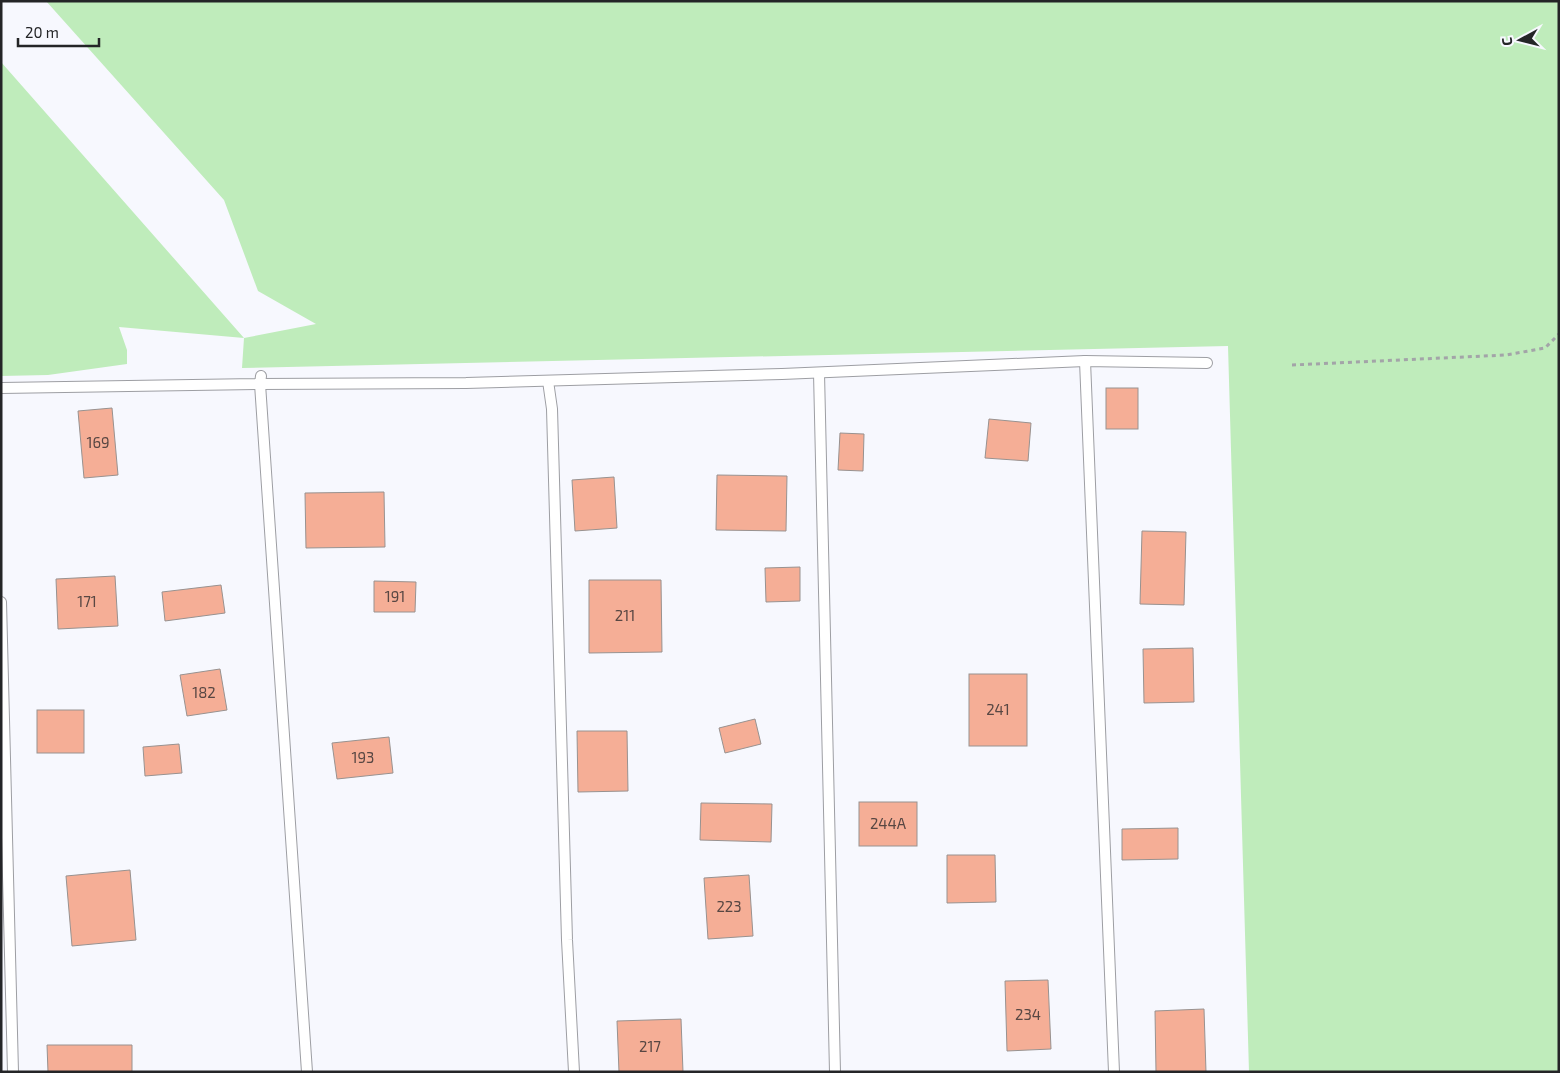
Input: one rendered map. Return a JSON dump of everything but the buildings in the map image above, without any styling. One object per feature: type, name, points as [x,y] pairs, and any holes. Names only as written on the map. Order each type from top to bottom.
[{"type":"lane","points":[[1,388],[261,380],[548,381],[819,373],[1085,361],[1207,363]]},
{"type":"lane","points":[[1085,361],[1114,1072]]},
{"type":"lane","points":[[819,373],[835,1072]]},
{"type":"lane","points":[[261,380],[307,1072]]},
{"type":"lane","points":[[548,381],[552,409],[567,940],[574,1072]]},
{"type":"lane","points":[[1,602],[13,1072]]},
{"type":"path","points":[[1292,364],[1506,355],[1545,348],[1559,334]]},
{"type":"green space","points":[[46,1],[1559,1],[1559,1072],[1249,1072],[1228,346],[242,368],[244,338],[316,324],[258,291],[224,200]]},
{"type":"green space","points":[[1,62],[244,338],[119,327],[127,350],[127,364],[48,375],[1,376]]}]
